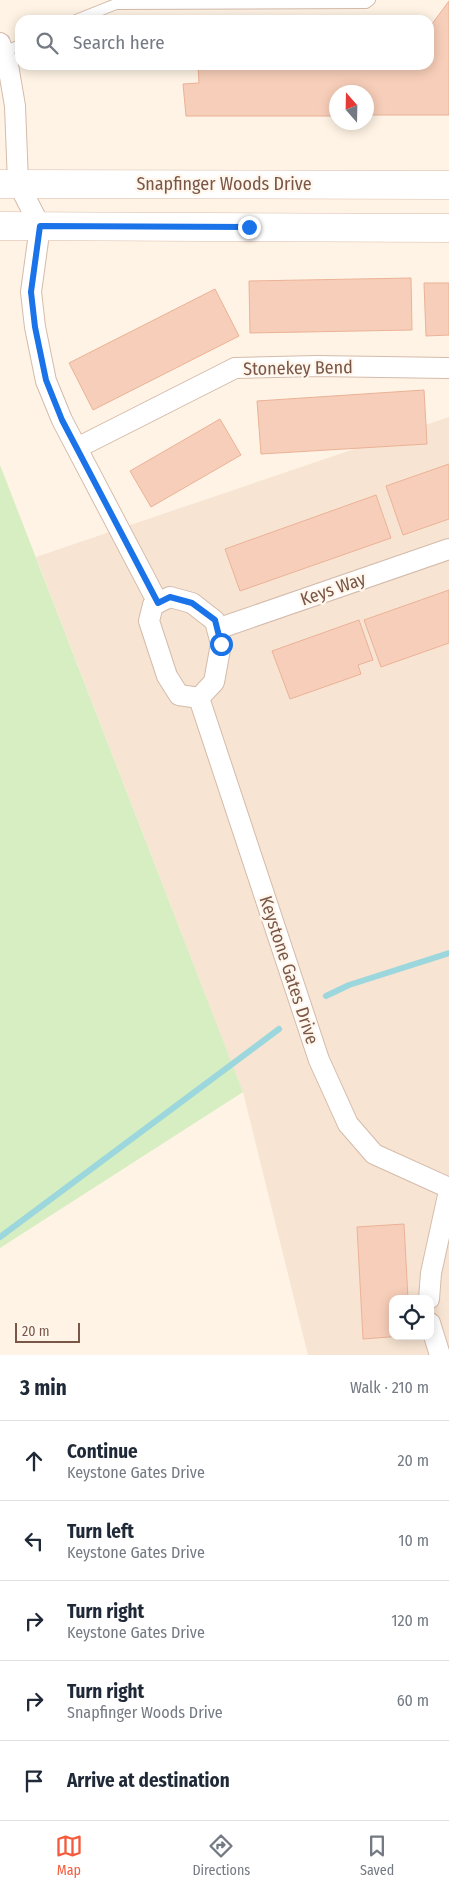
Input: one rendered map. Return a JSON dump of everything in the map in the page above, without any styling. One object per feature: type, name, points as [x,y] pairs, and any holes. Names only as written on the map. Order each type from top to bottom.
[{"type":"main road","name":"Snapfinger Woods Drive","points":[[9,184],[449,186]]},
{"type":"main road","points":[[0,226],[449,228]]},
{"type":"street","points":[[8,46],[15,106],[9,184],[40,226],[31,292],[35,327],[46,380],[62,420],[158,603]]},
{"type":"street","name":"Stonekey Bend","points":[[77,448],[235,368],[316,366],[449,368]]},
{"type":"street","name":"Keys Way","points":[[217,629],[449,549]]},
{"type":"street","points":[[170,597],[192,603],[215,620],[217,629],[221,644],[214,682],[198,698],[179,695],[167,676],[148,621],[153,605],[170,597]]},
{"type":"street","name":"Keystone Gates Drive","points":[[198,698],[320,1060],[348,1124],[374,1154],[449,1189]]},
{"type":"street","points":[[429,1295],[431,1273],[449,1189]]},
{"type":"street","points":[[434,1336],[440,1355]]},
{"type":"lane","points":[[88,15],[116,4],[220,1],[366,3],[370,0]]},
{"type":"shaded area","points":[[449,417],[449,1355],[308,1355],[243,1092],[36,557]]},
{"type":"green space","points":[[0,465],[243,1092],[0,1248]]},
{"type":"building","points":[[449,1],[449,115],[374,115],[374,85],[329,85],[329,116],[186,116],[183,84],[199,83],[198,70],[434,70],[434,21]]},
{"type":"building","points":[[411,278],[412,330],[250,333],[249,281]]},
{"type":"building","points":[[424,283],[449,283],[449,335],[426,336]]},
{"type":"building","points":[[215,289],[239,336],[93,410],[69,363]]},
{"type":"building","points":[[424,390],[427,444],[261,454],[257,401]]},
{"type":"building","points":[[220,419],[241,455],[151,507],[130,471]]},
{"type":"building","points":[[449,464],[449,519],[403,535],[386,486]]},
{"type":"building","points":[[376,495],[391,538],[240,591],[225,549]]},
{"type":"building","points":[[449,590],[449,643],[381,667],[364,620]]},
{"type":"building","points":[[359,620],[373,660],[358,665],[361,674],[290,699],[272,651]]},
{"type":"building","points":[[404,1224],[408,1295],[389,1295],[389,1337],[363,1339],[357,1227]]},
{"type":"waterway","points":[[326,996],[349,985],[449,953]]},
{"type":"waterway","points":[[0,1237],[279,1029]]},
{"type":"route","points":[[221,644],[215,620],[192,603],[170,597],[158,603],[112,512],[62,420],[46,380],[35,327],[31,292],[40,226],[249,227]]}]
